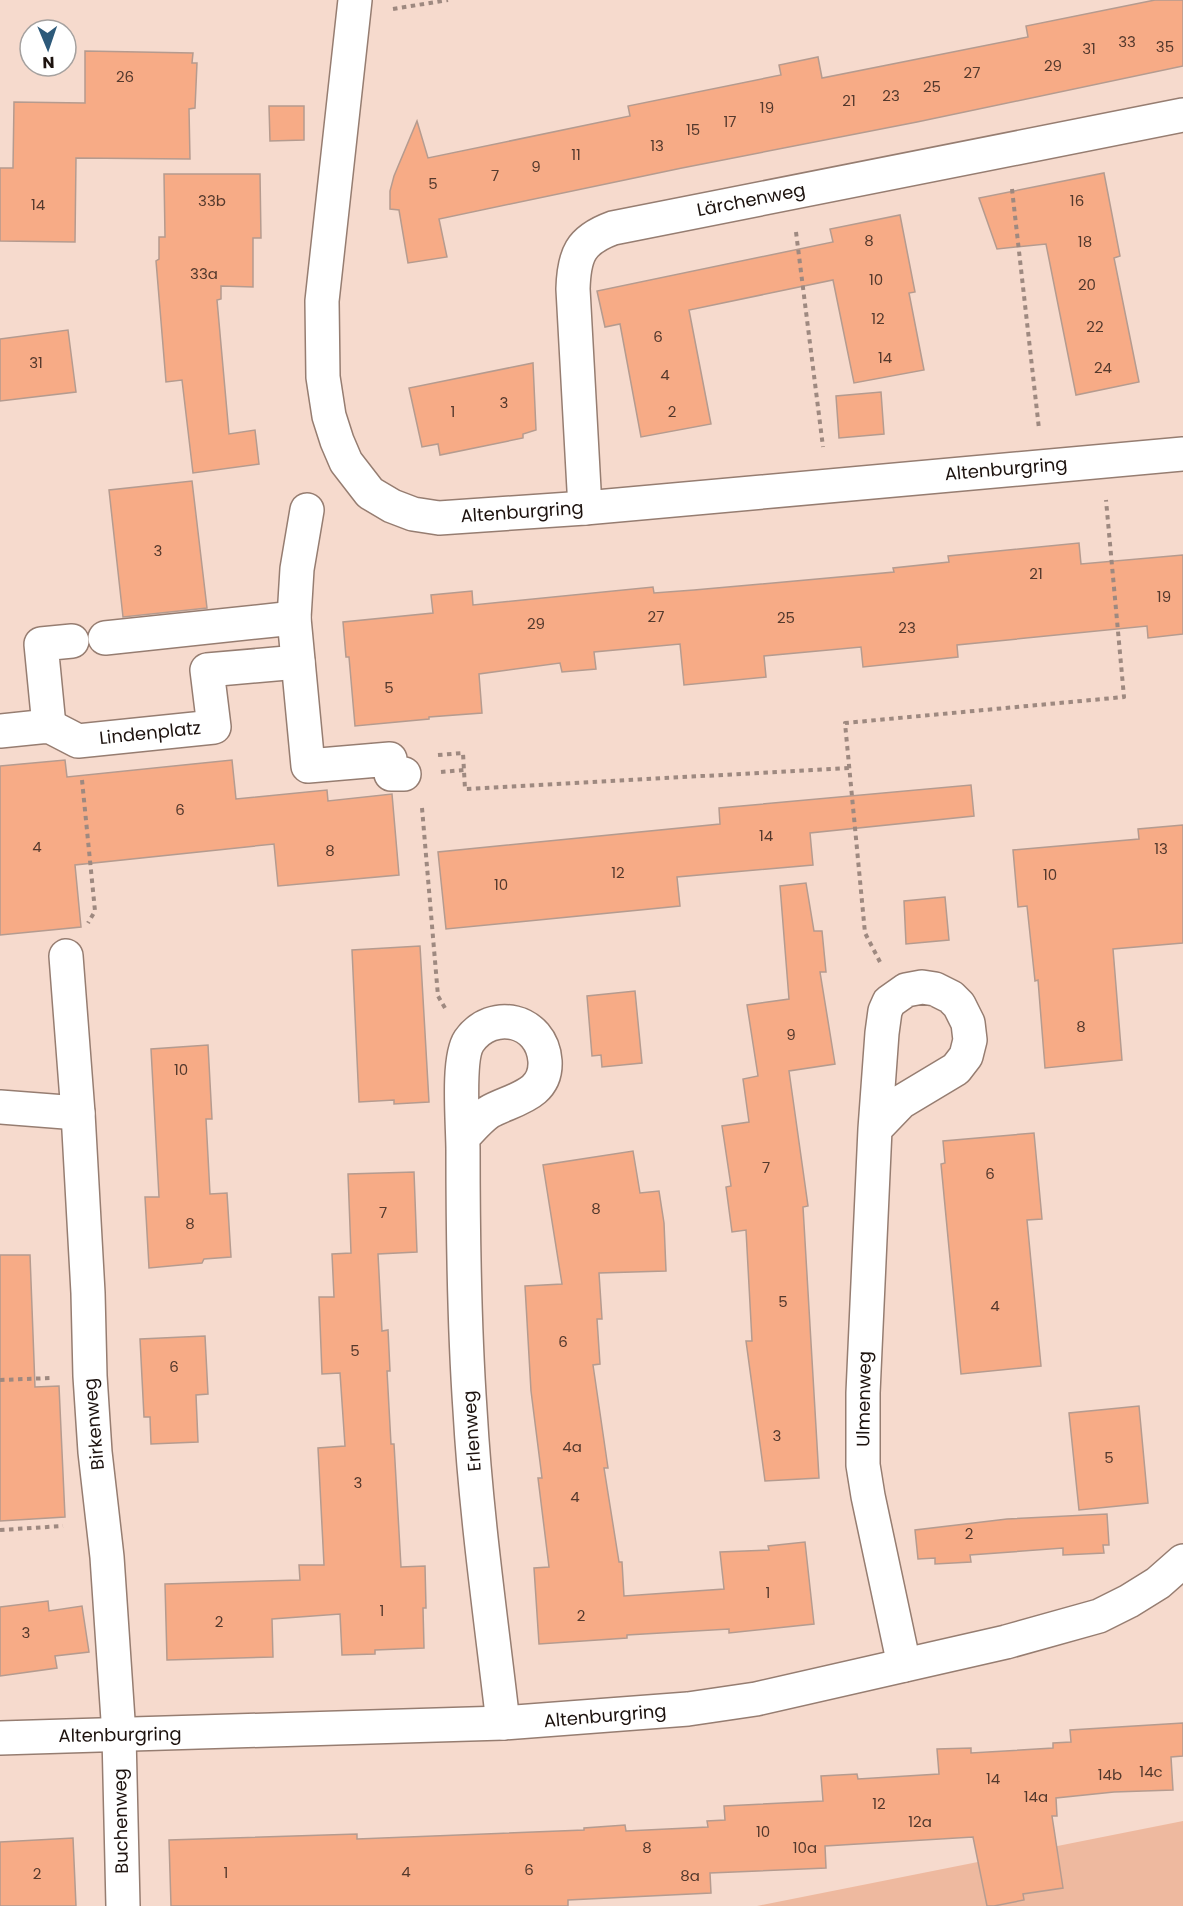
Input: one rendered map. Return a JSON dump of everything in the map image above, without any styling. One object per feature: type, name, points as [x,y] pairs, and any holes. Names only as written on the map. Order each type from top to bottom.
[{"type":"street","name":"Altenburgring","points":[[354,8],[322,301],[321,349],[326,403],[346,462],[370,493],[392,506],[413,514],[439,518],[585,508],[1183,454]]},
{"type":"street","name":"Lärchenweg","points":[[585,508],[573,289],[577,257],[583,245],[598,234],[613,228],[1183,115]]},
{"type":"street","points":[[307,510],[297,569],[294,618],[308,766],[390,759],[391,774],[413,785]]},
{"type":"street","points":[[105,638],[294,618]]},
{"type":"street","points":[[0,731],[49,726],[41,645],[72,641]]},
{"type":"street","name":"Lindenplatz","points":[[49,726],[78,741],[214,727],[207,670],[298,662]]},
{"type":"street","name":"Birkenweg","points":[[66,956],[78,1113],[95,1452],[103,1523],[119,1735]]},
{"type":"street","points":[[875,1129],[901,1102],[956,1069],[966,1056],[970,1040],[968,1023],[959,1005],[951,997],[935,989],[922,987],[897,994]]},
{"type":"street","name":"Ulmenweg","points":[[897,994],[889,1002],[885,1011],[875,1129],[863,1393],[863,1465],[904,1665]]},
{"type":"street","points":[[463,1137],[487,1114],[502,1105],[526,1096],[535,1088],[541,1079],[545,1062],[543,1048],[538,1039],[525,1027],[516,1023],[500,1021],[480,1028],[467,1045]]},
{"type":"street","name":"Erlenweg","points":[[467,1045],[463,1071],[463,1226],[470,1410],[503,1724]]},
{"type":"street","points":[[0,1107],[78,1113]]},
{"type":"street","name":"Altenburgring","points":[[0,1738],[503,1724],[616,1716],[745,1701],[1006,1642],[1099,1616],[1158,1583],[1183,1561]]},
{"type":"street","name":"Buchenweg","points":[[119,1735],[123,1906]]},
{"type":"path","points":[[354,8],[448,0]]},
{"type":"path","points":[[1007,149],[1044,465]]},
{"type":"path","points":[[791,192],[828,487]]},
{"type":"path","points":[[897,994],[865,933],[845,723],[1124,697],[1102,460]]},
{"type":"path","points":[[66,956],[95,911],[78,741]]},
{"type":"path","points":[[463,753],[465,789],[849,768]]},
{"type":"path","points":[[413,785],[438,996],[467,1045]]},
{"type":"path","points":[[0,1380],[90,1376]]},
{"type":"path","points":[[0,1530],[103,1523]]},
{"type":"shaded area","points":[[1183,1821],[1183,1906],[757,1906]]},
{"type":"building","points":[[1155,0],[1183,0],[1183,66],[439,219],[447,257],[408,263],[399,210],[390,209],[390,191],[394,176],[417,121],[428,158],[630,116],[628,106],[781,75],[779,65],[818,57],[822,78],[1028,37],[1026,26]]},
{"type":"building","points":[[85,51],[193,53],[192,63],[197,63],[195,108],[189,109],[190,159],[76,158],[75,242],[0,241],[0,168],[13,168],[14,102],[85,103]]},
{"type":"building","points":[[269,106],[304,106],[304,140],[270,141]]},
{"type":"building","points":[[1104,173],[1120,256],[1114,258],[1139,382],[1076,395],[1046,244],[997,249],[979,198]]},
{"type":"building","points":[[164,174],[260,174],[261,238],[253,238],[253,287],[221,286],[221,299],[217,300],[229,434],[255,430],[259,464],[193,473],[182,380],[166,382],[156,261],[159,259],[159,237],[165,237]]},
{"type":"building","points":[[900,215],[915,292],[909,293],[924,370],[854,383],[833,280],[689,310],[711,424],[641,437],[620,324],[605,327],[597,291],[833,242],[830,229]]},
{"type":"building","points":[[68,330],[76,392],[0,401],[0,339]]},
{"type":"building","points":[[533,363],[536,430],[523,434],[523,438],[440,455],[438,444],[422,447],[409,388]]},
{"type":"building","points":[[881,392],[884,434],[839,438],[836,396]]},
{"type":"building","points":[[192,481],[207,608],[123,617],[109,490]]},
{"type":"building","points":[[1079,543],[1081,564],[1183,555],[1183,634],[1148,638],[1147,626],[957,645],[958,657],[863,667],[861,647],[764,656],[766,677],[684,685],[680,644],[594,652],[596,669],[562,672],[560,663],[479,674],[482,713],[355,726],[349,657],[346,657],[343,622],[433,613],[431,595],[472,591],[473,605],[653,587],[654,593],[694,590],[894,572],[893,568],[949,562],[948,556]]},
{"type":"building","points":[[65,760],[67,777],[232,760],[236,799],[327,790],[328,801],[392,794],[399,875],[278,886],[274,844],[75,865],[81,927],[0,935],[0,766]]},
{"type":"building","points":[[971,785],[974,816],[810,833],[813,865],[677,877],[680,906],[446,929],[438,852],[720,824],[719,808]]},
{"type":"building","points":[[1183,825],[1183,943],[1113,949],[1122,1060],[1045,1068],[1038,980],[1035,981],[1027,906],[1018,907],[1013,850],[1139,839],[1138,829]]},
{"type":"building","points":[[806,883],[814,931],[822,931],[826,972],[820,972],[835,1064],[789,1071],[808,1206],[803,1207],[819,1478],[765,1481],[746,1341],[752,1341],[746,1230],[732,1232],[726,1187],[731,1186],[722,1126],[749,1122],[743,1079],[758,1076],[747,1005],[789,999],[780,886]]},
{"type":"building","points":[[945,897],[949,940],[906,944],[904,901]]},
{"type":"building","points":[[420,946],[429,1102],[394,1104],[394,1100],[359,1102],[352,950]]},
{"type":"building","points":[[635,991],[642,1063],[602,1067],[601,1055],[592,1056],[587,996]]},
{"type":"building","points":[[208,1045],[212,1119],[206,1119],[210,1194],[227,1193],[231,1257],[204,1259],[202,1263],[149,1268],[145,1197],[159,1197],[151,1049]]},
{"type":"building","points":[[1034,1133],[1042,1219],[1027,1220],[1041,1366],[961,1374],[941,1164],[945,1163],[943,1141]]},
{"type":"building","points":[[633,1151],[640,1193],[659,1191],[664,1223],[666,1271],[599,1273],[602,1319],[597,1319],[600,1364],[593,1365],[608,1468],[604,1468],[619,1562],[622,1562],[624,1596],[724,1589],[720,1552],[769,1550],[768,1546],[805,1542],[814,1624],[729,1633],[729,1629],[627,1635],[627,1638],[539,1644],[534,1568],[549,1567],[538,1478],[542,1478],[531,1391],[525,1286],[562,1284],[543,1165]]},
{"type":"building","points":[[414,1172],[417,1252],[378,1254],[382,1331],[388,1330],[390,1371],[387,1371],[391,1444],[394,1444],[401,1567],[425,1566],[424,1648],[375,1650],[375,1654],[342,1655],[340,1614],[272,1619],[273,1657],[167,1660],[165,1584],[300,1580],[299,1565],[324,1565],[318,1448],[345,1446],[340,1373],[322,1374],[319,1297],[334,1297],[332,1254],[351,1253],[348,1174]]},
{"type":"building","points":[[0,1255],[30,1255],[35,1387],[59,1386],[65,1517],[0,1521]]},
{"type":"building","points":[[205,1336],[208,1394],[196,1395],[198,1442],[151,1444],[150,1417],[144,1417],[140,1339]]},
{"type":"building","points":[[1139,1406],[1148,1503],[1079,1510],[1069,1413]]},
{"type":"building","points":[[1107,1514],[1109,1545],[1103,1545],[1104,1553],[1063,1555],[1063,1548],[970,1555],[971,1562],[935,1564],[935,1558],[918,1559],[915,1530],[1007,1519]]},
{"type":"building","points":[[48,1601],[49,1611],[82,1606],[89,1652],[55,1656],[57,1668],[0,1676],[0,1607]]},
{"type":"building","points":[[1183,1723],[1183,1756],[1171,1757],[1173,1790],[1114,1792],[1056,1798],[1057,1816],[1052,1816],[1063,1888],[1023,1894],[1024,1900],[994,1906],[987,1906],[973,1837],[825,1846],[826,1868],[710,1873],[711,1893],[568,1900],[568,1906],[171,1906],[169,1840],[357,1834],[357,1839],[584,1830],[584,1828],[625,1825],[626,1831],[708,1827],[707,1821],[725,1820],[724,1806],[823,1801],[821,1776],[857,1774],[858,1779],[939,1774],[937,1749],[971,1748],[971,1753],[1053,1748],[1053,1743],[1071,1742],[1070,1730]]},
{"type":"building","points":[[73,1838],[76,1906],[0,1906],[0,1842]]}]
